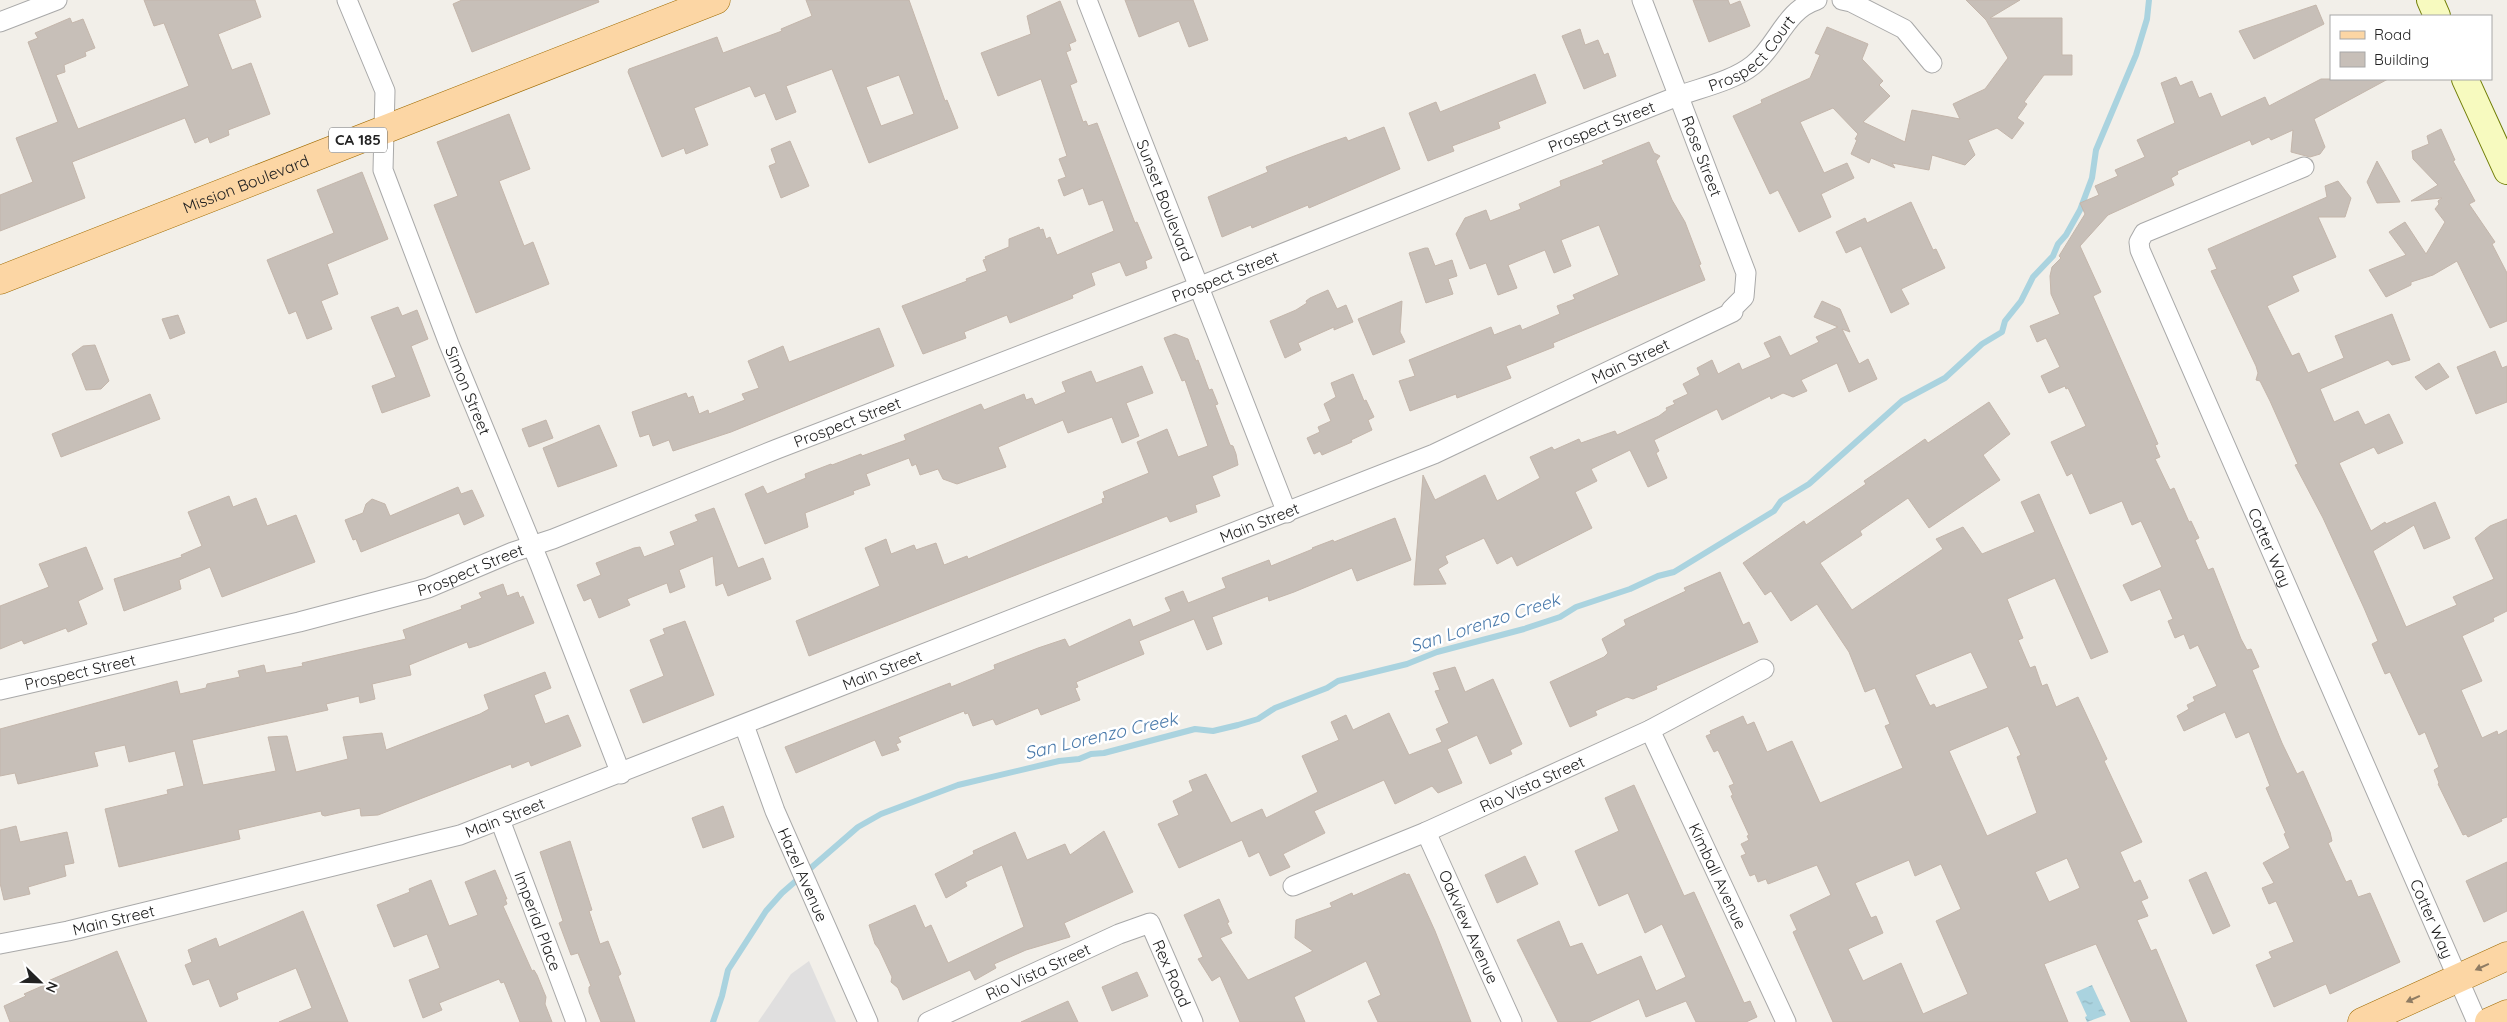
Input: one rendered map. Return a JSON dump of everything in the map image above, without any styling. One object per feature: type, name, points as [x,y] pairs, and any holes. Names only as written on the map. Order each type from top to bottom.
[{"type":"main road","name":"Mission Boulevard","points":[[0,280],[716,0]]},
{"type":"main road","points":[[2430,0],[2437,15]]},
{"type":"main road","points":[[2465,80],[2507,171]]},
{"type":"main road","points":[[2362,1022],[2507,956]]},
{"type":"main road","points":[[2489,1022],[2507,1014]]},
{"type":"street","points":[[0,22],[56,0]]},
{"type":"street","name":"Simon Street","points":[[348,0],[385,91],[383,170],[449,344],[621,774]]},
{"type":"street","name":"Sunset Boulevard","points":[[1087,0],[1286,513]]},
{"type":"street","name":"Rose Street","points":[[1642,0],[1746,273],[1744,297],[1731,310]]},
{"type":"street","name":"Prospect Court","points":[[1678,96],[1741,74],[1762,57],[1789,18],[1805,4],[1817,0]]},
{"type":"street","points":[[1842,0],[1851,2],[1904,29],[1932,63]]},
{"type":"street","name":"Prospect Street","points":[[0,690],[299,622],[428,588],[530,545],[553,539],[777,449],[1198,287],[1678,96]]},
{"type":"street","name":"Cotter Way","points":[[2304,167],[2144,233],[2139,242],[2140,250],[2477,1022]]},
{"type":"street","name":"Main Street","points":[[0,944],[68,931],[460,835],[621,774],[1434,454],[1733,312],[1731,310]]},
{"type":"street","name":"Rio Vista Street","points":[[1293,886],[1426,832],[1650,730],[1764,669]]},
{"type":"street","name":"Hazel Avenue","points":[[744,725],[775,811],[868,1022]]},
{"type":"street","name":"Kimball Avenue","points":[[1650,730],[1786,1022]]},
{"type":"street","name":"Imperial Place","points":[[500,820],[576,1022]]},
{"type":"street","name":"Oakview Avenue","points":[[1426,832],[1512,1022]]},
{"type":"street","name":"Rio Vista Street","points":[[928,1022],[1119,934],[1150,923]]},
{"type":"street","name":"Rex Road","points":[[1150,923],[1192,1022]]},
{"type":"shaded area","points":[[809,961],[836,1022],[758,1022],[791,974]]},
{"type":"water","points":[[2092,985],[2106,1015],[2087,1022],[2085,1017],[2087,1016],[2076,992]]},
{"type":"building","points":[[144,0],[255,0],[261,17],[218,34],[232,70],[251,63],[270,114],[228,130],[229,135],[210,143],[208,137],[195,143],[185,118],[72,162],[85,198],[0,231],[0,195],[33,182],[16,138],[58,122],[28,42],[38,38],[35,33],[70,18],[72,23],[83,19],[95,48],[85,52],[86,56],[64,65],[65,72],[56,75],[78,129],[189,86],[164,23],[154,26]]},
{"type":"building","points":[[462,0],[598,0],[599,2],[472,52],[453,4]]},
{"type":"building","points":[[806,0],[909,0],[945,101],[947,100],[958,128],[869,163],[832,69],[786,86],[796,112],[776,120],[765,93],[755,97],[750,86],[694,108],[708,145],[686,154],[684,148],[662,157],[628,72],[629,69],[717,37],[723,53],[782,31],[781,29],[812,16]],"holes":[[[899,75],[914,114],[881,126],[866,87]]]},
{"type":"building","points":[[1125,0],[1193,0],[1208,40],[1189,47],[1179,21],[1139,37]]},
{"type":"building","points":[[1693,0],[1728,0],[1730,5],[1740,1],[1750,26],[1709,42]]},
{"type":"building","points":[[1966,0],[2020,0],[1990,18],[2062,18],[2062,55],[2072,55],[2072,75],[2044,75],[2024,102],[2027,104],[2017,118],[2024,123],[2012,139],[1997,128],[1968,140],[1975,155],[1965,165],[1932,155],[1929,170],[1892,163],[1895,168],[1871,158],[1869,163],[1851,154],[1858,134],[1833,108],[1800,122],[1824,173],[1847,163],[1854,178],[1821,194],[1831,217],[1799,232],[1778,190],[1770,194],[1733,116],[1762,103],[1761,100],[1810,78],[1820,55],[1815,53],[1827,27],[1868,44],[1862,59],[1883,81],[1879,85],[1890,96],[1863,122],[1905,142],[1912,110],[1960,119],[1953,104],[1985,89],[2008,58],[1986,20]]},
{"type":"building","points":[[1060,1],[1076,41],[1069,44],[1071,50],[1066,52],[1077,82],[1070,85],[1083,122],[1086,121],[1088,126],[1097,123],[1135,223],[1137,222],[1152,258],[1145,261],[1147,268],[1126,276],[1120,262],[1091,273],[1095,285],[1072,295],[1073,298],[1010,323],[1007,315],[964,332],[966,338],[923,354],[902,306],[967,281],[966,279],[987,271],[983,260],[986,259],[985,257],[1009,247],[1009,239],[1039,227],[1040,230],[1043,229],[1046,239],[1050,237],[1057,255],[1114,231],[1103,200],[1089,205],[1083,188],[1064,196],[1058,180],[1066,177],[1059,159],[1067,156],[1041,79],[998,96],[981,53],[1031,34],[1027,16]]},
{"type":"building","points":[[2316,5],[2324,24],[2254,59],[2239,31]]},
{"type":"building","points":[[1580,29],[1585,45],[1598,40],[1604,55],[1608,53],[1616,76],[1584,89],[1562,36]]},
{"type":"building","points":[[1535,74],[1546,103],[1498,122],[1500,128],[1452,146],[1454,151],[1428,161],[1409,113],[1436,102],[1440,112]]},
{"type":"building","points":[[2176,77],[2180,86],[2192,81],[2199,98],[2211,93],[2221,117],[2265,97],[2269,106],[2321,79],[2386,80],[2314,119],[2325,147],[2320,154],[2310,157],[2291,152],[2293,130],[2271,140],[2269,137],[2252,145],[2250,140],[2177,171],[2178,174],[2171,178],[2174,185],[2108,215],[2080,246],[2101,292],[2093,296],[2158,444],[2155,445],[2160,457],[2155,459],[2170,490],[2174,488],[2189,522],[2191,521],[2199,538],[2195,540],[2208,570],[2213,568],[2241,639],[2247,650],[2251,649],[2259,667],[2252,670],[2297,774],[2303,771],[2330,832],[2332,841],[2328,843],[2346,882],[2351,880],[2358,897],[2370,893],[2400,962],[2330,994],[2326,984],[2274,1007],[2256,965],[2272,958],[2269,952],[2294,942],[2276,901],[2269,904],[2262,888],[2274,883],[2263,863],[2290,848],[2284,834],[2286,833],[2266,788],[2270,786],[2249,732],[2236,738],[2225,712],[2184,731],[2177,716],[2189,709],[2187,705],[2195,701],[2193,697],[2217,686],[2198,645],[2190,649],[2184,634],[2175,638],[2168,621],[2173,619],[2160,589],[2131,601],[2123,585],[2162,567],[2141,521],[2132,525],[2122,501],[2090,514],[2072,473],[2067,476],[2051,442],[2086,426],[2068,388],[2066,389],[2065,386],[2049,393],[2041,376],[2060,367],[2046,338],[2037,342],[2030,326],[2060,314],[2051,294],[2050,276],[2052,267],[2061,258],[2059,256],[2085,214],[2080,203],[2099,195],[2095,186],[2118,176],[2115,170],[2145,157],[2137,140],[2175,123],[2161,83]]},
{"type":"building","points":[[509,114],[530,169],[499,181],[524,246],[533,242],[549,284],[476,313],[434,205],[458,196],[437,142]]},
{"type":"building","points":[[1384,127],[1400,169],[1309,208],[1308,205],[1252,228],[1251,225],[1222,237],[1208,197],[1268,172],[1266,167],[1346,137],[1348,141]]},
{"type":"building","points":[[2441,129],[2455,160],[2453,161],[2475,201],[2469,204],[2495,242],[2492,244],[2507,273],[2507,321],[2490,328],[2457,261],[2433,275],[2411,282],[2411,285],[2386,297],[2369,270],[2406,255],[2389,232],[2405,222],[2426,254],[2445,222],[2435,209],[2439,204],[2438,201],[2442,198],[2411,201],[2438,185],[2413,159],[2412,151],[2429,144],[2427,136]]},
{"type":"building","points":[[790,141],[809,186],[781,198],[769,166],[776,163],[771,149]]},
{"type":"building","points":[[1649,142],[1654,153],[1660,156],[1656,161],[1672,200],[1685,222],[1705,280],[1553,343],[1554,347],[1506,366],[1511,378],[1457,398],[1456,394],[1410,411],[1399,381],[1415,376],[1409,360],[1491,327],[1494,335],[1520,325],[1522,330],[1560,314],[1557,306],[1575,299],[1573,295],[1619,275],[1599,225],[1561,240],[1571,266],[1554,273],[1545,250],[1508,265],[1517,288],[1498,295],[1486,263],[1470,269],[1456,234],[1465,218],[1486,210],[1490,221],[1521,209],[1519,204],[1561,186],[1560,181],[1604,164],[1602,161]]},
{"type":"building","points":[[2377,161],[2400,202],[2377,203],[2367,182]]},
{"type":"building","points":[[362,172],[388,239],[327,264],[338,294],[321,301],[332,329],[307,339],[296,311],[289,314],[267,260],[334,233],[317,190]]},
{"type":"building","points":[[2338,181],[2351,198],[2345,217],[2318,217],[2336,257],[2292,276],[2299,291],[2267,306],[2292,356],[2299,353],[2308,373],[2344,358],[2335,336],[2392,314],[2410,360],[2392,365],[2388,360],[2320,389],[2334,422],[2358,411],[2365,425],[2389,414],[2403,443],[2378,454],[2374,447],[2339,463],[2371,531],[2385,522],[2386,524],[2435,502],[2450,538],[2424,549],[2414,525],[2373,551],[2406,627],[2457,605],[2453,597],[2494,579],[2475,538],[2490,526],[2507,519],[2507,611],[2493,618],[2494,621],[2462,636],[2482,681],[2461,690],[2482,738],[2497,731],[2498,735],[2507,730],[2507,817],[2468,837],[2466,834],[2463,835],[2438,784],[2434,770],[2439,767],[2425,732],[2419,735],[2390,672],[2385,674],[2372,644],[2378,641],[2364,608],[2323,518],[2295,465],[2298,464],[2270,401],[2260,381],[2256,380],[2258,373],[2256,366],[2211,271],[2217,269],[2208,249],[2327,197],[2325,186]]},
{"type":"building","points":[[1911,202],[1933,250],[1936,249],[1945,268],[1901,289],[1909,304],[1891,313],[1861,246],[1846,253],[1836,232],[1865,218],[1867,223]]},
{"type":"building","points":[[1428,248],[1435,266],[1452,260],[1457,276],[1448,279],[1453,294],[1426,303],[1409,253]]},
{"type":"building","points":[[1328,290],[1337,309],[1346,305],[1353,322],[1334,330],[1334,327],[1298,343],[1301,350],[1285,358],[1270,321],[1296,310],[1307,303],[1306,301],[1310,298]]},
{"type":"building","points":[[1402,301],[1400,332],[1405,342],[1373,355],[1358,319]]},
{"type":"building","points":[[1822,301],[1840,309],[1850,332],[1842,329],[1859,364],[1868,359],[1877,379],[1849,392],[1837,363],[1801,380],[1807,391],[1793,397],[1783,393],[1771,399],[1770,396],[1722,420],[1717,409],[1654,440],[1659,451],[1656,453],[1667,478],[1648,487],[1630,450],[1591,469],[1597,481],[1575,492],[1592,528],[1517,566],[1512,556],[1497,564],[1484,538],[1445,556],[1448,563],[1438,569],[1446,584],[1414,585],[1423,475],[1435,500],[1485,475],[1497,501],[1540,478],[1530,457],[1552,447],[1554,450],[1579,439],[1581,443],[1615,431],[1617,435],[1659,416],[1667,410],[1666,408],[1675,404],[1673,401],[1688,394],[1683,384],[1700,375],[1697,368],[1712,360],[1718,374],[1739,363],[1742,370],[1771,357],[1764,343],[1780,336],[1790,356],[1819,342],[1816,337],[1838,327],[1814,317]]},
{"type":"building","points":[[398,307],[402,316],[417,310],[428,339],[411,346],[430,396],[382,413],[372,386],[396,377],[371,317]]},
{"type":"building","points":[[178,315],[185,333],[170,339],[162,319]]},
{"type":"building","points":[[879,328],[894,366],[731,432],[673,451],[669,440],[653,446],[649,434],[640,437],[632,412],[686,393],[688,398],[693,396],[699,414],[708,410],[709,414],[745,400],[742,394],[759,388],[748,361],[783,346],[789,362]]},
{"type":"building","points":[[1175,334],[1188,339],[1209,390],[1212,389],[1218,404],[1215,405],[1230,445],[1233,446],[1236,454],[1238,465],[1212,476],[1220,496],[1195,505],[1197,512],[1170,522],[1167,516],[809,656],[796,621],[880,586],[865,548],[886,539],[891,554],[914,545],[916,550],[936,543],[944,565],[967,556],[968,559],[1103,503],[1102,499],[1105,498],[1103,492],[1149,473],[1137,442],[1167,429],[1178,457],[1208,446],[1185,380],[1182,381],[1164,338]]},
{"type":"building","points":[[95,345],[109,381],[101,389],[86,390],[72,354],[83,346]]},
{"type":"building","points":[[2495,351],[2502,368],[2507,366],[2507,402],[2476,414],[2457,367]]},
{"type":"building","points":[[2439,363],[2449,377],[2426,390],[2415,377]]},
{"type":"building","points":[[1142,366],[1153,393],[1126,403],[1139,436],[1122,443],[1112,417],[1068,433],[1063,420],[998,447],[1006,467],[957,484],[943,479],[938,469],[920,475],[916,464],[912,466],[909,458],[866,474],[870,485],[853,491],[854,494],[805,513],[808,527],[765,544],[745,494],[763,486],[767,494],[806,478],[805,474],[906,440],[904,435],[981,404],[984,410],[1024,394],[1026,400],[1032,398],[1035,405],[1066,392],[1062,382],[1091,371],[1096,383]]},
{"type":"building","points":[[1353,374],[1364,401],[1366,400],[1374,417],[1368,420],[1372,430],[1351,440],[1352,442],[1322,455],[1320,451],[1314,454],[1307,438],[1320,432],[1318,427],[1331,421],[1324,404],[1336,397],[1331,383]]},
{"type":"building","points":[[150,394],[160,419],[61,457],[52,434]]},
{"type":"building","points":[[1989,402],[2010,434],[1983,455],[2000,480],[1929,528],[1908,498],[1860,531],[1862,535],[1820,563],[1852,610],[1943,549],[1936,539],[1963,527],[1982,554],[2035,532],[2021,502],[2039,494],[2108,652],[2091,659],[2055,578],[2007,599],[2023,638],[2018,640],[2030,668],[2035,666],[2042,686],[2047,684],[2056,707],[2078,697],[2107,759],[2104,761],[2142,842],[2120,852],[2134,883],[2140,880],[2148,898],[2141,901],[2148,916],[2137,920],[2151,951],[2156,949],[2187,1022],[2131,1022],[2096,944],[2044,964],[2068,1022],[1833,1022],[1793,932],[1797,930],[1790,915],[1831,895],[1817,865],[1768,884],[1766,879],[1758,882],[1755,874],[1750,876],[1741,856],[1746,854],[1741,844],[1749,840],[1747,836],[1749,835],[1731,796],[1733,795],[1729,786],[1734,784],[1718,750],[1714,752],[1706,736],[1711,734],[1710,731],[1743,716],[1747,725],[1754,722],[1767,752],[1792,741],[1820,803],[1903,768],[1885,726],[1890,724],[1875,688],[1865,692],[1849,652],[1817,604],[1791,621],[1771,591],[1765,595],[1743,563],[1804,521],[1806,525],[1866,484],[1864,481],[1925,439],[1928,443]],"holes":[[[1971,652],[1988,688],[1936,708],[1934,704],[1930,706],[1915,675]],[[2008,726],[2021,755],[2017,757],[2037,813],[1987,836],[1949,751]],[[2067,858],[2080,888],[2049,902],[2035,872]],[[1909,860],[1915,876],[1941,864],[1961,909],[1936,921],[1968,994],[1923,1014],[1901,963],[1863,981],[1848,949],[1883,933],[1876,916],[1871,918],[1855,883]]]},
{"type":"building","points":[[546,420],[553,438],[529,447],[522,429]]},
{"type":"building","points":[[599,425],[617,466],[558,487],[543,448]]},
{"type":"building","points":[[458,487],[461,494],[472,490],[484,516],[464,525],[459,513],[361,552],[356,539],[353,540],[345,520],[363,513],[366,504],[372,499],[385,504],[390,516]]},
{"type":"building","points":[[229,496],[233,507],[256,498],[267,526],[296,515],[315,562],[222,597],[210,567],[179,580],[181,589],[124,611],[114,579],[182,557],[181,555],[202,546],[188,512]]},
{"type":"building","points":[[714,508],[738,568],[763,558],[771,579],[728,596],[723,583],[716,586],[713,556],[679,570],[685,587],[670,593],[667,583],[627,599],[630,605],[599,618],[591,598],[584,601],[577,585],[601,575],[596,563],[634,548],[640,547],[644,557],[675,545],[670,532],[698,521],[695,515]]},
{"type":"building","points":[[1395,518],[1411,560],[1357,581],[1352,568],[1269,601],[1268,596],[1212,617],[1222,644],[1207,650],[1194,619],[1139,641],[1144,654],[1076,682],[1078,687],[1075,688],[1080,700],[1041,715],[1038,708],[996,725],[993,719],[973,726],[968,713],[965,714],[964,711],[898,737],[901,742],[896,744],[899,750],[882,756],[875,740],[796,773],[785,747],[950,683],[951,687],[995,669],[994,665],[1038,648],[1065,639],[1069,647],[1130,619],[1133,627],[1171,611],[1165,598],[1183,591],[1188,603],[1226,588],[1222,578],[1269,560],[1271,566],[1312,548],[1333,540],[1334,542]]},
{"type":"building","points":[[86,547],[103,589],[78,601],[87,624],[68,632],[66,628],[24,644],[22,640],[0,649],[0,606],[49,587],[39,564]]},
{"type":"building","points":[[1720,572],[1743,625],[1749,622],[1758,642],[1656,686],[1657,689],[1633,699],[1627,697],[1595,711],[1597,715],[1570,727],[1550,682],[1604,657],[1608,653],[1602,639],[1626,625],[1624,620],[1686,591],[1684,588]]},
{"type":"building","points":[[503,584],[507,596],[518,592],[520,598],[523,596],[534,623],[479,645],[469,648],[467,642],[409,665],[411,675],[372,684],[375,699],[360,703],[359,696],[326,704],[328,710],[192,740],[203,785],[276,771],[268,737],[287,736],[296,772],[348,759],[343,737],[382,733],[386,750],[480,714],[489,709],[484,695],[545,672],[551,688],[534,695],[545,724],[568,715],[581,746],[531,766],[529,761],[512,768],[511,764],[378,815],[361,816],[360,808],[325,816],[322,815],[321,811],[238,830],[240,839],[119,867],[105,809],[168,794],[167,790],[184,786],[175,751],[129,762],[125,745],[94,752],[98,766],[18,784],[15,773],[0,776],[0,729],[177,681],[180,694],[206,688],[207,684],[240,677],[238,671],[264,665],[266,673],[303,666],[302,663],[406,639],[403,630],[462,609],[461,606],[482,598],[479,593]]},
{"type":"building","points":[[685,621],[714,695],[643,723],[630,690],[664,676],[650,640],[665,634],[663,629]]},
{"type":"building","points":[[1455,667],[1465,692],[1493,679],[1522,744],[1510,750],[1512,754],[1490,764],[1477,735],[1447,749],[1462,783],[1438,793],[1432,786],[1395,804],[1384,780],[1314,811],[1325,833],[1283,854],[1290,867],[1270,876],[1259,852],[1249,857],[1242,840],[1179,868],[1158,824],[1179,815],[1173,801],[1193,791],[1189,781],[1206,774],[1231,823],[1262,809],[1266,818],[1318,792],[1302,756],[1339,740],[1331,722],[1346,715],[1353,730],[1389,713],[1409,755],[1442,742],[1436,729],[1449,723],[1435,691],[1440,690],[1433,673]]},
{"type":"building","points":[[1634,785],[1684,896],[1694,892],[1744,1003],[1750,1001],[1757,1017],[1746,1022],[1696,1022],[1686,1001],[1646,1017],[1639,999],[1589,1022],[1558,1022],[1517,940],[1559,921],[1570,947],[1582,943],[1597,975],[1641,956],[1656,991],[1686,977],[1662,924],[1645,933],[1628,893],[1599,906],[1575,851],[1619,831],[1605,798]]},
{"type":"building","points":[[723,806],[734,837],[703,848],[692,818]]},
{"type":"building","points":[[16,826],[20,842],[67,832],[74,863],[64,865],[66,876],[28,887],[30,894],[4,900],[0,883],[0,830]]},
{"type":"building","points":[[1104,831],[1133,892],[1064,923],[1070,937],[1026,950],[994,964],[996,968],[975,980],[970,970],[903,1000],[898,988],[891,982],[892,977],[875,944],[869,925],[915,905],[925,928],[931,925],[948,963],[1024,927],[1002,865],[965,882],[967,886],[946,898],[935,874],[974,854],[973,851],[1015,832],[1027,860],[1065,844],[1070,855]]},
{"type":"building","points":[[570,841],[592,910],[589,911],[600,944],[608,941],[621,974],[618,976],[635,1022],[601,1022],[589,992],[589,987],[591,986],[578,953],[571,955],[559,923],[563,921],[540,852]]},
{"type":"building","points":[[1525,856],[1538,884],[1497,903],[1485,875]]},
{"type":"building","points":[[2507,862],[2507,911],[2484,922],[2466,881]]},
{"type":"building","points":[[495,870],[507,899],[505,899],[507,904],[503,906],[532,971],[534,970],[537,975],[546,997],[545,1004],[552,1022],[520,1022],[504,982],[501,983],[499,979],[439,1003],[442,1010],[423,1018],[409,980],[440,968],[427,934],[394,947],[377,905],[410,892],[409,889],[431,880],[449,926],[478,915],[465,882]]},
{"type":"building","points":[[2206,872],[2230,926],[2213,934],[2189,880]]},
{"type":"building","points":[[1405,873],[1406,875],[1409,874],[1435,931],[1471,1022],[1378,1022],[1368,1001],[1381,995],[1366,961],[1294,997],[1305,1022],[1240,1022],[1220,976],[1212,981],[1198,959],[1203,957],[1184,915],[1219,899],[1232,933],[1220,938],[1248,980],[1313,951],[1295,938],[1296,920],[1332,907],[1330,903],[1352,893],[1353,896]]},
{"type":"building","points":[[303,911],[348,1022],[279,1022],[312,1008],[296,968],[236,993],[238,999],[220,1007],[209,979],[193,985],[185,965],[192,962],[188,950],[216,938],[219,947]]},
{"type":"building","points":[[117,951],[147,1022],[10,1022],[4,1006],[26,996],[24,994],[49,983],[48,981]]},
{"type":"building","points":[[1137,972],[1148,996],[1112,1011],[1102,987]]},
{"type":"building","points":[[1068,1001],[1078,1022],[1021,1022]]},
{"type":"waterway","name":"San Lorenzo Creek","points":[[713,1022],[728,970],[766,911],[782,893],[858,827],[881,814],[958,785],[1059,761],[1079,759],[1091,754],[1104,753],[1195,729],[1213,731],[1238,725],[1258,719],[1275,708],[1327,688],[1338,681],[1407,664],[1437,652],[1524,629],[1560,617],[1576,607],[1630,589],[1658,576],[1674,572],[1774,511],[1781,501],[1809,484],[1902,401],[1945,378],[1982,344],[2002,332],[2005,321],[2021,301],[2033,277],[2053,256],[2058,244],[2066,235],[2080,210],[2092,178],[2096,150],[2136,55],[2147,19],[2149,0]]}]
